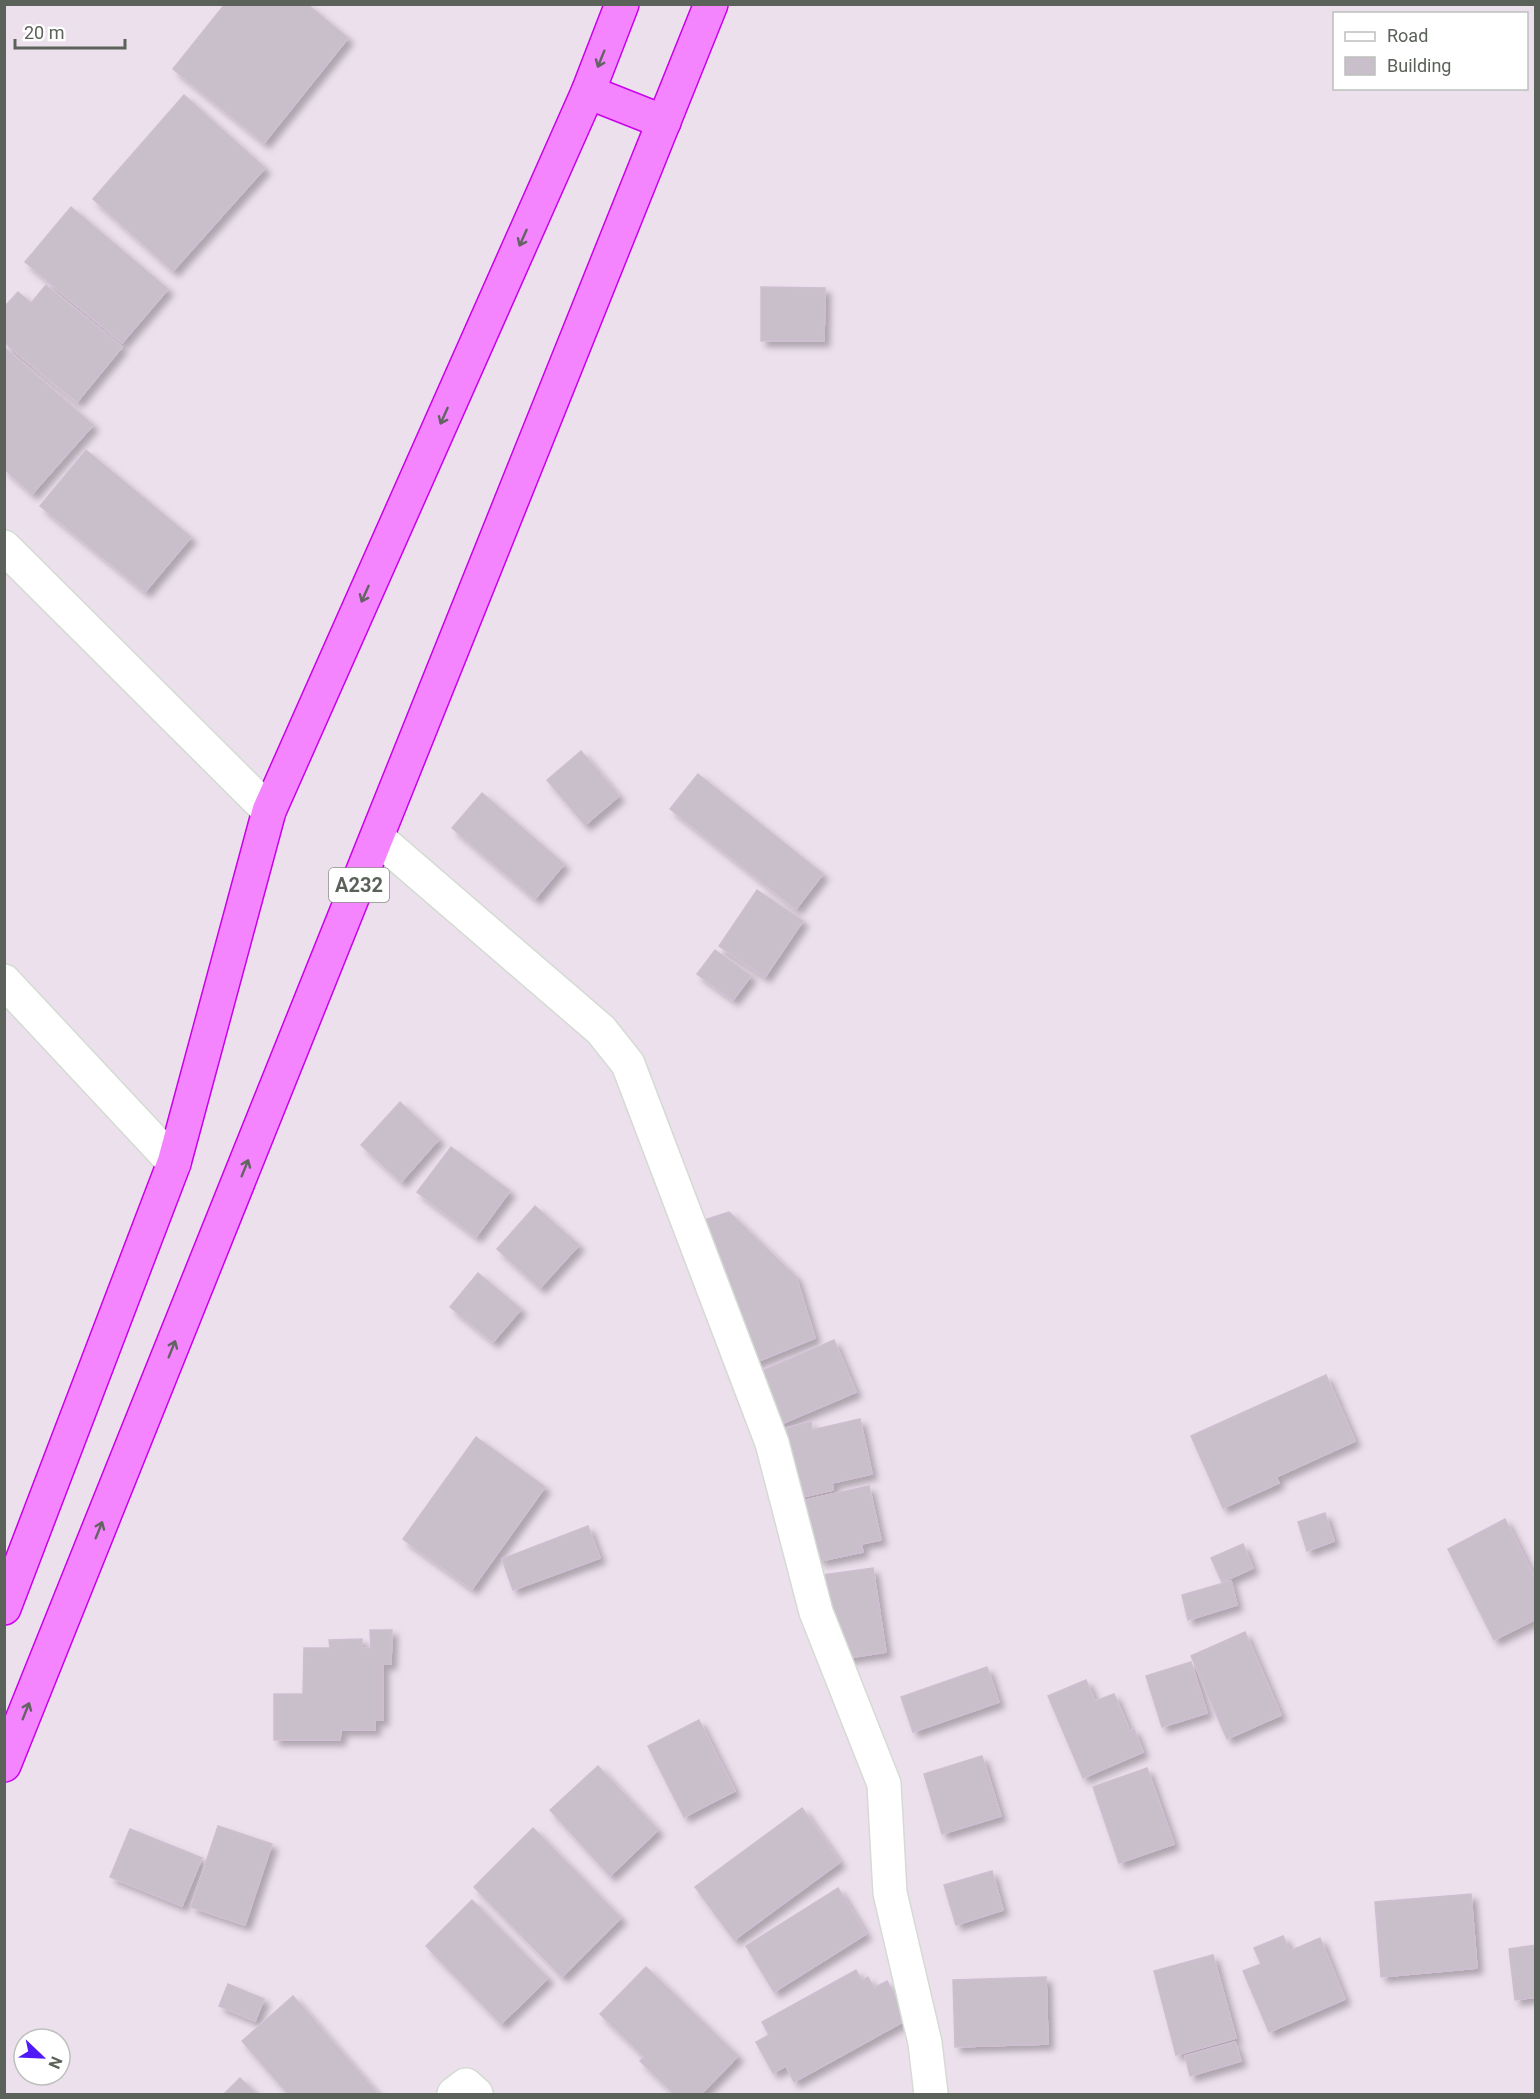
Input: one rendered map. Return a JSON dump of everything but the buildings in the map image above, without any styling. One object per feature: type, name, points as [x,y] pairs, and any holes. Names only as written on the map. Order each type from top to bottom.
[{"type":"highway","points":[[4,1608],[174,1163],[268,811],[588,92],[622,4]]},
{"type":"highway","name":"A232","points":[[4,1765],[711,4]]},
{"type":"highway","points":[[588,92],[664,122]]},
{"type":"street","points":[[4,547],[268,811]]},
{"type":"street","points":[[378,838],[601,1030],[628,1064],[772,1443],[816,1612],[884,1784],[890,1893],[925,2043],[931,2094]]},
{"type":"street","points":[[4,981],[174,1163]]},
{"type":"street","points":[[454,2094],[466,2085],[476,2094]]}]
